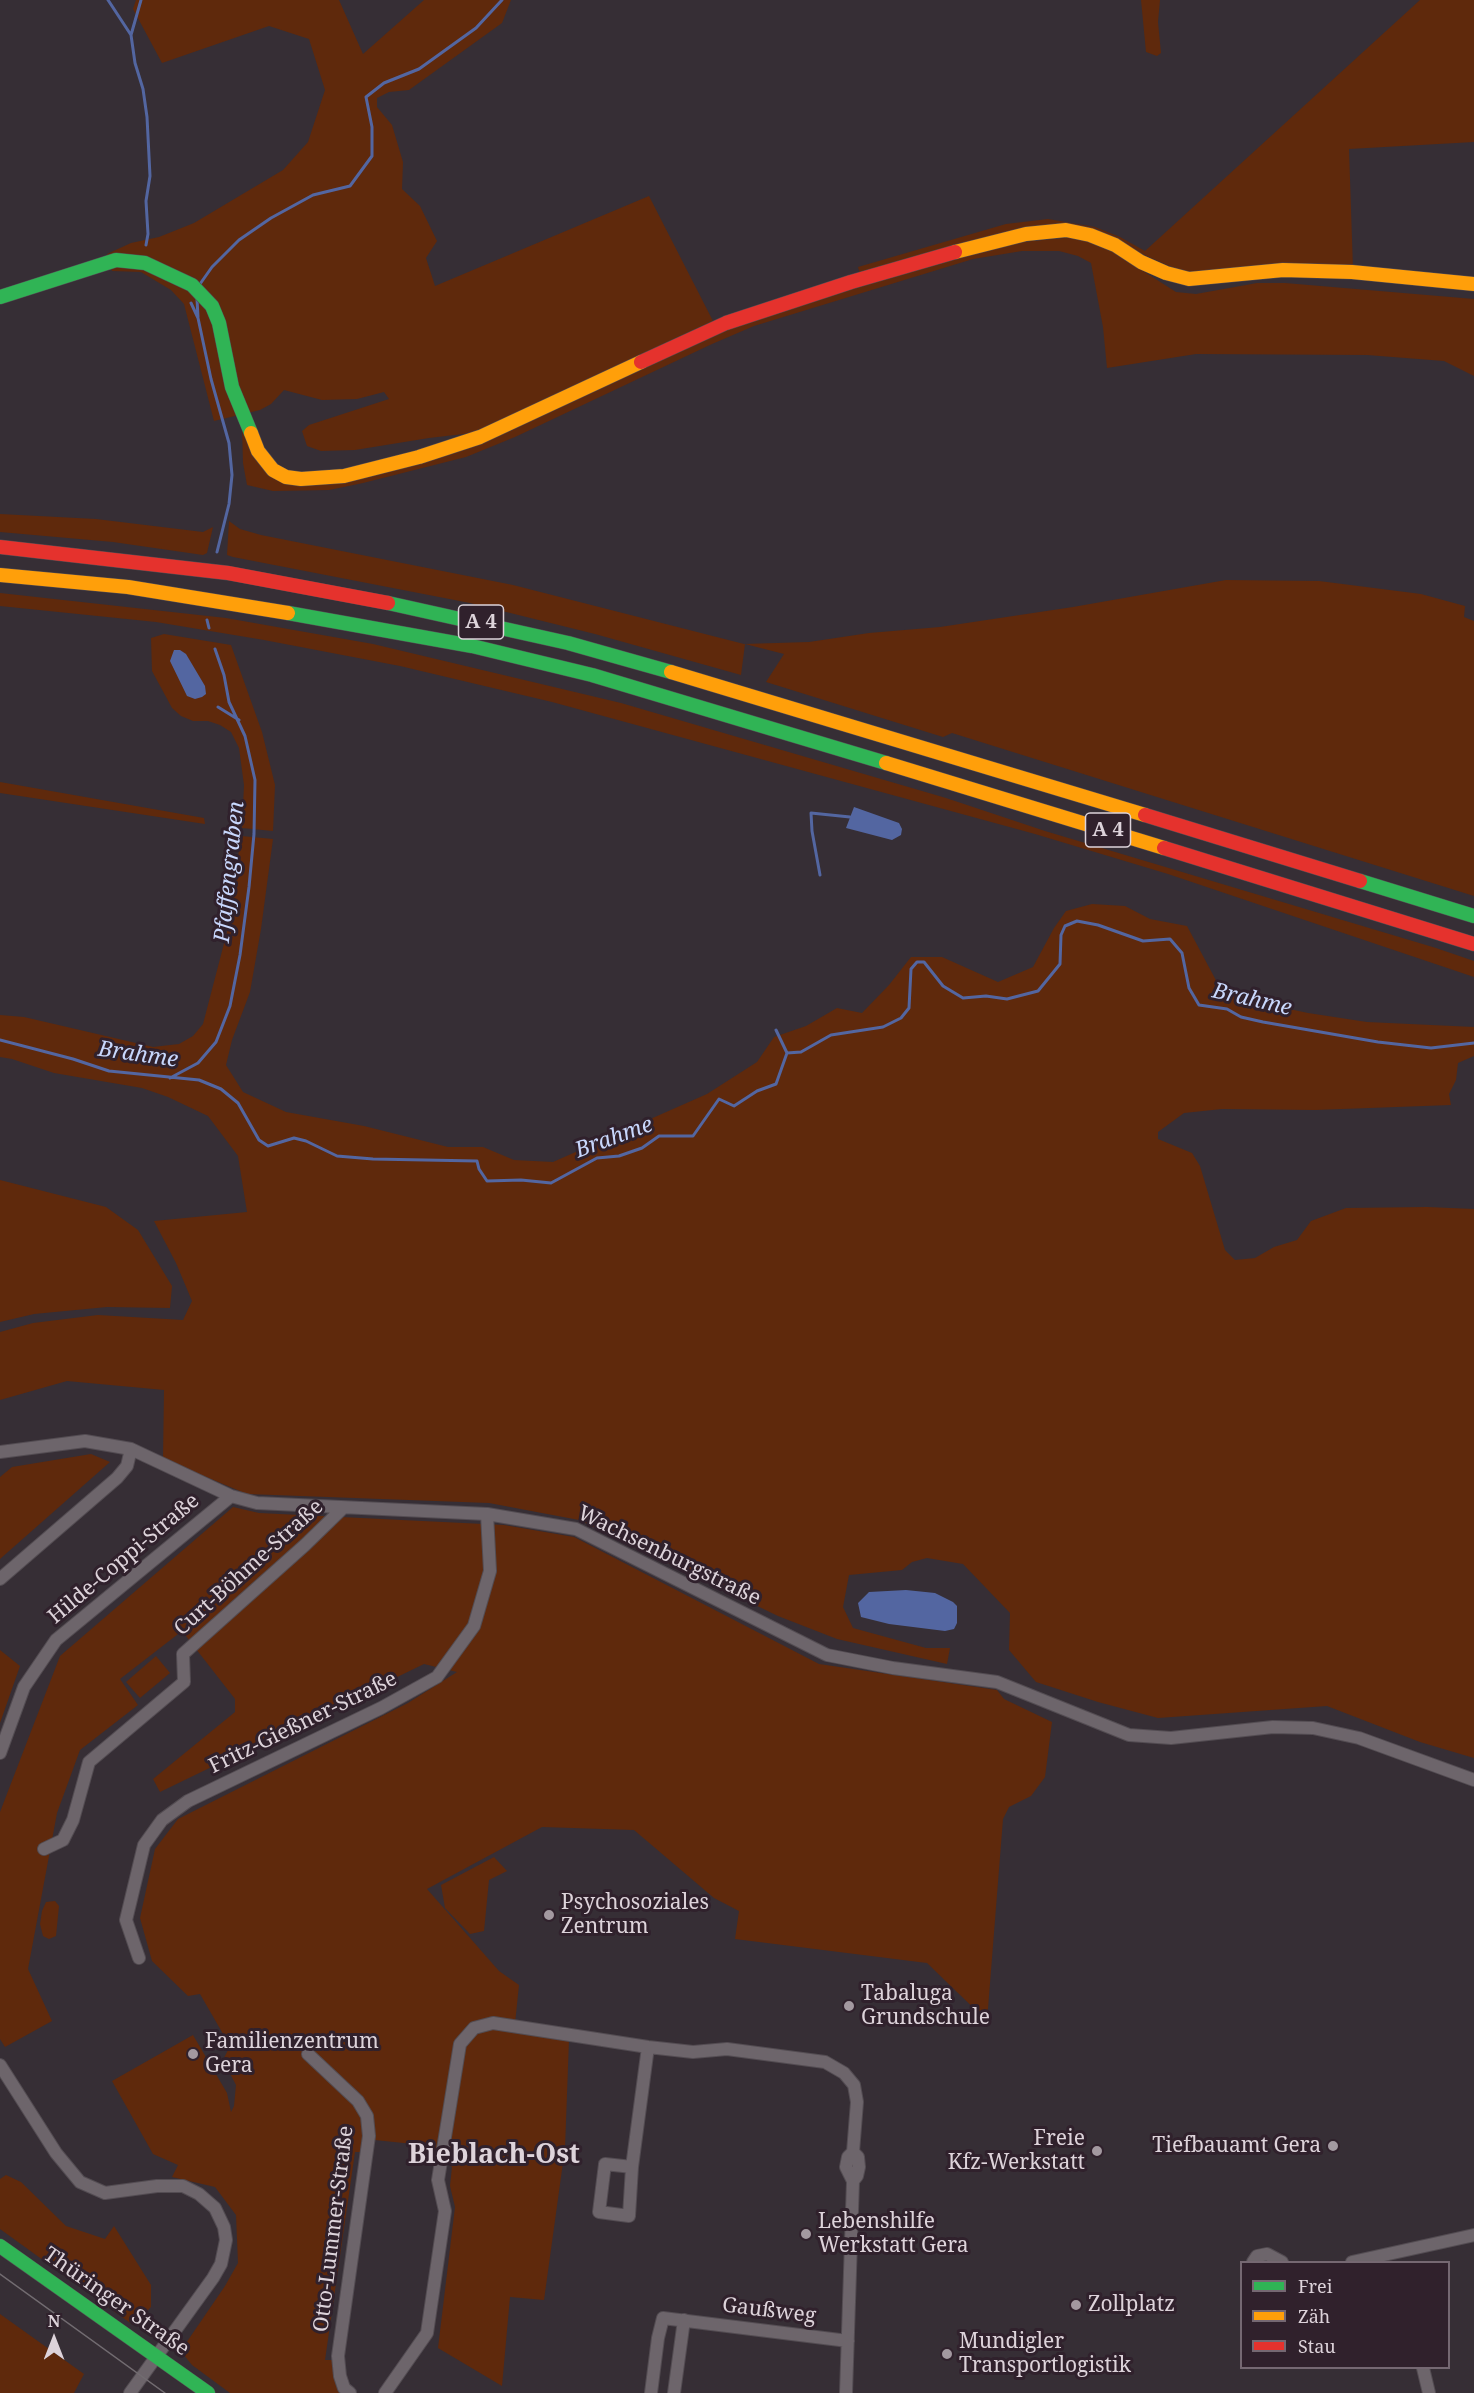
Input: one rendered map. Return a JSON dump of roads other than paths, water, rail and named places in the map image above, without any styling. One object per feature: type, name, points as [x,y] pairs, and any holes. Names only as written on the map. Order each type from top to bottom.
[{"type":"main road","points":[[0,297],[116,260],[145,263],[192,285],[212,306],[219,323],[232,387],[258,451],[273,470],[286,477],[301,479],[344,476],[419,457],[480,437],[726,323],[851,282],[990,242],[1026,234],[1066,230],[1090,235],[1115,245],[1149,266],[1189,279],[1283,270],[1408,276],[1474,284]]},
{"type":"main road","name":"A 4","points":[[0,547],[228,573],[366,598],[568,643],[730,688],[1474,916]]},
{"type":"main road","name":"A 4","points":[[0,575],[224,601],[472,646],[592,675],[742,718],[1474,944]]},
{"type":"main road","name":"Thüringer Straße","points":[[0,2246],[208,2393]]},
{"type":"street","name":"Wachsenburgstraße","points":[[0,1452],[85,1441],[131,1449],[231,1496],[257,1503],[487,1514],[576,1529],[827,1655],[893,1668],[997,1682],[1129,1735],[1172,1738],[1273,1726],[1312,1728],[1359,1738],[1474,1780]]},
{"type":"street","points":[[0,1579],[117,1478],[127,1466],[131,1449]]},
{"type":"street","name":"Hilde-Coppi-Straße","points":[[0,1753],[24,1688],[56,1640],[231,1496]]},
{"type":"street","name":"Curt-Böhme-Straße","points":[[44,1849],[63,1840],[73,1820],[89,1762],[184,1682],[183,1654],[343,1508]]},
{"type":"street","name":"Fritz-Gießner-Straße","points":[[139,1958],[126,1920],[144,1845],[162,1820],[188,1801],[381,1708],[437,1677],[474,1626],[489,1571],[487,1514]]},
{"type":"street","points":[[385,2393],[427,2333],[445,2211],[438,2180],[460,2044],[474,2028],[493,2023],[693,2052],[728,2049],[825,2062],[844,2073],[854,2085],[857,2102],[853,2151],[858,2157],[859,2167],[853,2181],[846,2393]]},
{"type":"street","points":[[632,2167],[606,2164],[599,2212],[629,2216],[632,2167],[648,2046]]},
{"type":"street","name":"Otto-Lummer-Straße","points":[[308,2054],[358,2101],[367,2116],[369,2136],[338,2356],[340,2376],[344,2388],[350,2393]]},
{"type":"street","points":[[0,2065],[56,2153],[80,2182],[105,2193],[157,2186],[183,2186],[199,2194],[215,2208],[224,2227],[226,2240],[221,2264],[130,2393]]},
{"type":"street","points":[[1363,2261],[1396,2258],[1474,2235]]},
{"type":"street","points":[[1254,2261],[1257,2256],[1267,2254],[1280,2261]]},
{"type":"street","points":[[651,2393],[663,2318],[684,2320],[674,2393]]},
{"type":"street","name":"Gaußweg","points":[[684,2320],[848,2341]]},
{"type":"street","points":[[1423,2369],[1429,2393]]},
{"type":"water","points":[[174,650],[180,650],[186,654],[205,686],[206,694],[202,697],[195,699],[187,696],[170,661]]},
{"type":"water","points":[[854,807],[899,823],[902,829],[901,835],[892,840],[846,828]]},
{"type":"water","points":[[906,1590],[935,1593],[953,1602],[957,1606],[957,1623],[954,1629],[945,1631],[889,1624],[861,1617],[858,1603],[869,1592]]},
{"type":"waterway","points":[[108,0],[131,35]]},
{"type":"waterway","name":"Pfaffengraben","points":[[141,0],[131,35],[147,117],[150,176],[146,201],[148,234],[146,245]]},
{"type":"waterway","points":[[200,284],[212,267],[239,240],[271,218],[313,195],[350,186],[372,156],[372,127],[366,97],[384,83],[419,69],[476,28],[502,0]]},
{"type":"waterway","name":"Pfaffengraben","points":[[197,299],[198,317]]},
{"type":"waterway","name":"Pfaffengraben","points":[[191,303],[198,318],[211,379],[229,443],[232,475],[229,504],[217,552]]},
{"type":"waterway","name":"Pfaffengraben","points":[[207,620],[209,628]]},
{"type":"waterway","name":"Pfaffengraben","points":[[170,1078],[198,1063],[216,1042],[230,1006],[240,955],[249,887],[254,834],[255,780],[245,736],[229,702],[224,675],[215,649]]},
{"type":"waterway","points":[[218,707],[239,720]]},
{"type":"waterway","points":[[820,875],[811,813],[850,817]]},
{"type":"waterway","name":"Brahme","points":[[0,1040],[109,1071],[199,1080],[221,1089],[238,1103],[259,1140],[268,1146],[294,1138],[306,1141],[337,1156],[477,1161],[487,1181],[521,1180],[551,1183],[597,1158],[619,1156],[642,1148],[659,1136],[693,1136],[719,1099],[734,1106],[757,1091],[776,1084],[787,1053],[801,1052],[831,1035],[883,1027],[901,1018],[909,1008],[911,969],[917,962],[924,962],[943,986],[963,998],[986,996],[1007,999],[1038,991],[1060,964],[1061,935],[1065,926],[1077,921],[1098,925],[1143,941],[1170,939],[1182,953],[1189,988],[1199,1005],[1227,1009],[1241,1017],[1263,1022],[1378,1042],[1431,1048],[1474,1043]]},
{"type":"waterway","points":[[776,1030],[787,1053]]},
{"type":"tram line","points":[[0,2274],[165,2393]]},
{"type":"place","name":"Psychosoziales Zentrum","points":[[549,1915]]},
{"type":"place","name":"Tabaluga Grundschule","points":[[849,2006]]},
{"type":"place","name":"Familienzentrum Gera","points":[[193,2054]]},
{"type":"place","name":"Tiefbauamt Gera","points":[[1333,2146]]},
{"type":"place","name":"Freie Kfz-Werkstatt","points":[[1097,2151]]},
{"type":"place","name":"Lebenshilfe Werkstatt Gera","points":[[806,2234]]},
{"type":"place","name":"Zollplatz","points":[[1076,2305]]},
{"type":"place","name":"Mundigler Transportlogistik","points":[[947,2354]]},
{"type":"district","name":"Bieblach-Ost","points":[[494,2155]]}]
